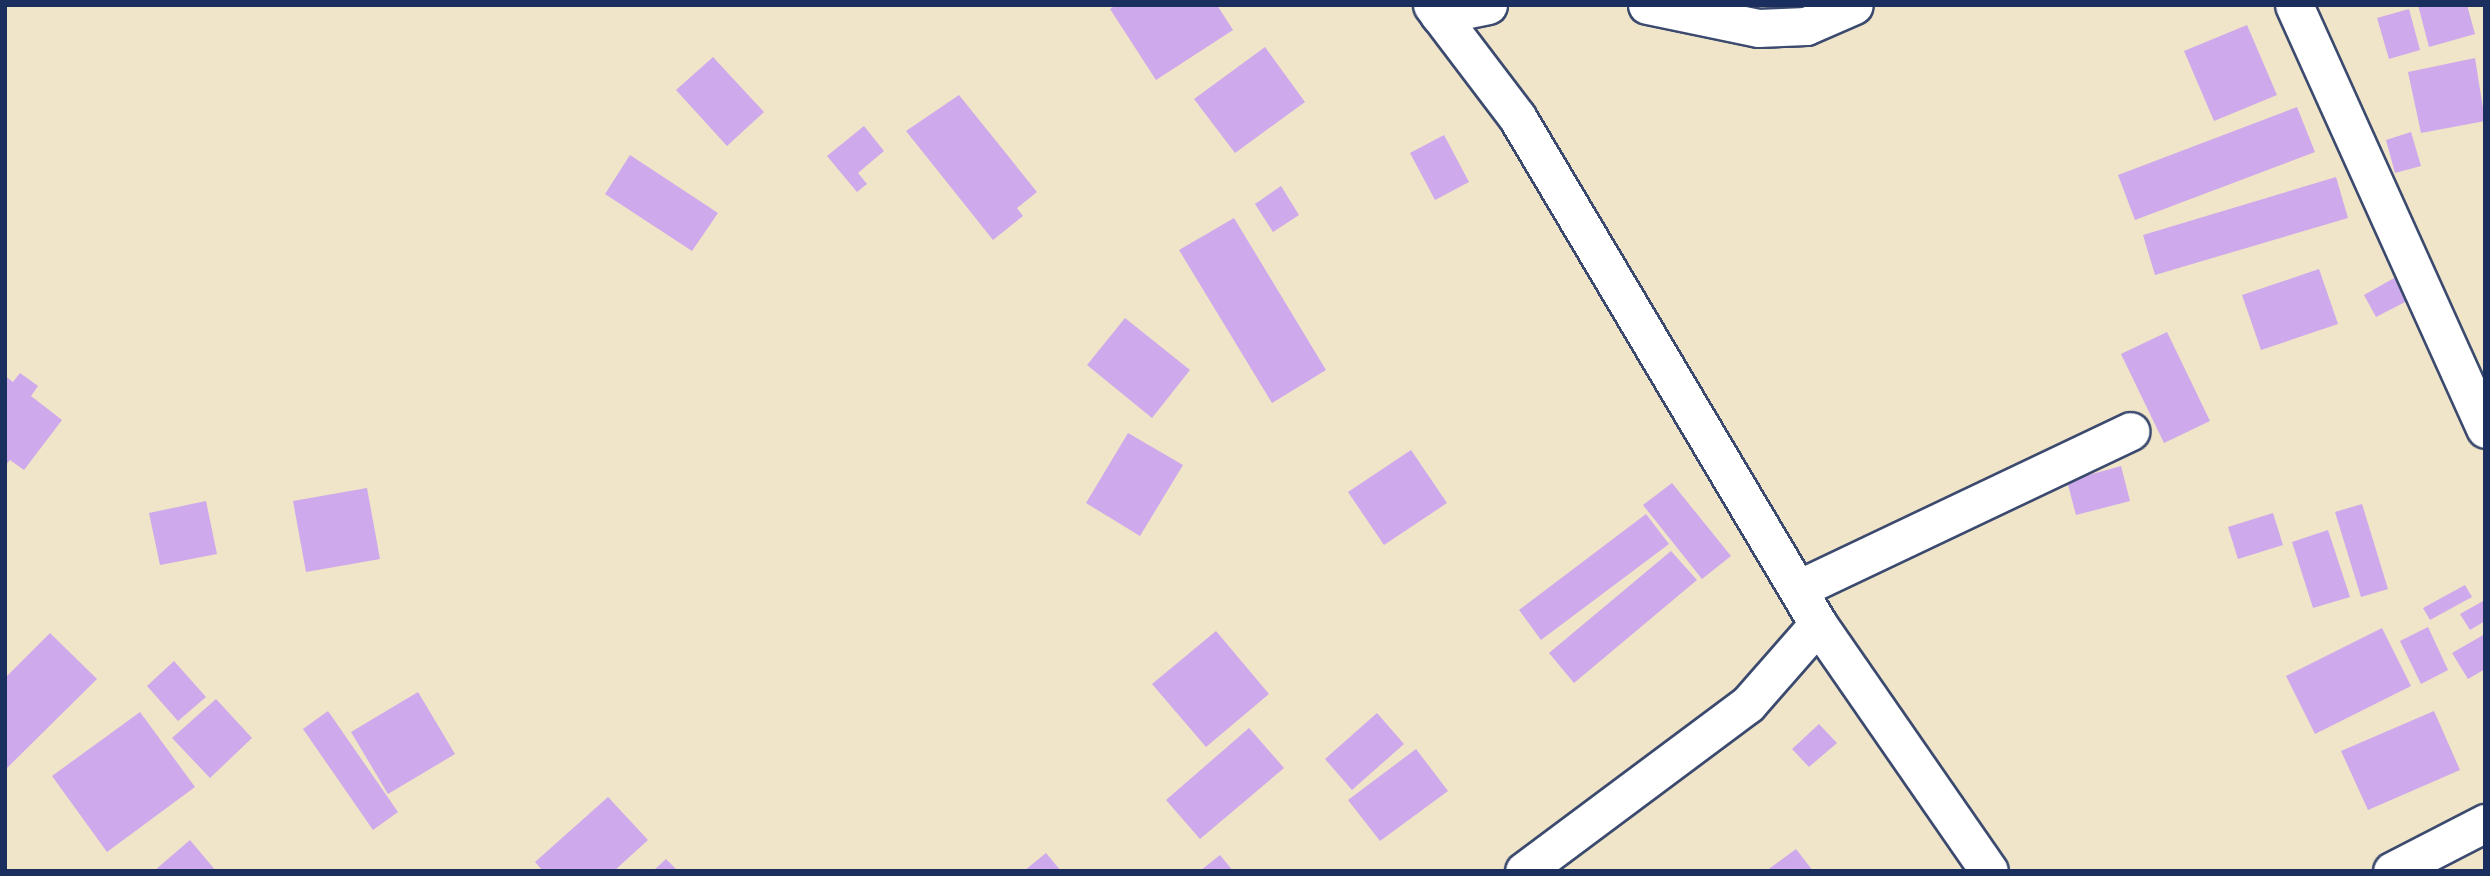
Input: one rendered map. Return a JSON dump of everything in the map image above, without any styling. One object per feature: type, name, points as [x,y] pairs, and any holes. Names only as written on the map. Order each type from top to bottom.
[{"type":"street","points":[[1435,10],[1488,5]]},
{"type":"street","points":[[1647,5],[1758,28],[1806,26],[1854,5]]},
{"type":"street","points":[[2294,5],[2485,429]]},
{"type":"street","points":[[1435,10],[1517,117],[1818,624],[1989,871]]},
{"type":"street","points":[[1798,589],[2130,431]]},
{"type":"street","points":[[1524,871],[1748,704],[1818,624]]},
{"type":"street","points":[[2392,871],[2485,823]]},
{"type":"building","points":[[1116,5],[1217,5],[1233,30],[1156,80],[1110,9]]},
{"type":"building","points":[[2418,5],[2467,5],[2475,34],[2429,47]]},
{"type":"building","points":[[2409,9],[2420,50],[2389,59],[2377,18]]},
{"type":"building","points":[[2247,25],[2277,95],[2214,121],[2184,51]]},
{"type":"building","points":[[1265,47],[1305,102],[1235,153],[1194,99]]},
{"type":"building","points":[[713,57],[764,112],[727,146],[676,90]]},
{"type":"building","points":[[2475,58],[2485,121],[2421,133],[2408,72]]},
{"type":"building","points":[[959,95],[1037,192],[1017,208],[1023,216],[993,240],[906,131]]},
{"type":"building","points":[[2297,107],[2315,152],[2135,220],[2118,175]]},
{"type":"building","points":[[864,126],[884,151],[858,173],[867,184],[857,192],[827,156]]},
{"type":"building","points":[[2411,132],[2421,166],[2395,173],[2386,140]]},
{"type":"building","points":[[1444,135],[1469,182],[1435,200],[1410,153]]},
{"type":"building","points":[[630,155],[718,213],[692,251],[605,194]]},
{"type":"building","points":[[2336,177],[2348,218],[2155,275],[2143,235]]},
{"type":"building","points":[[1281,186],[1299,215],[1273,232],[1255,204]]},
{"type":"building","points":[[1234,218],[1326,370],[1272,403],[1179,250]]},
{"type":"building","points":[[2319,269],[2338,324],[2261,350],[2242,295]]},
{"type":"building","points":[[2396,277],[2409,300],[2376,317],[2364,295]]},
{"type":"building","points":[[1125,318],[1190,370],[1152,418],[1087,365]]},
{"type":"building","points":[[2167,332],[2210,421],[2164,443],[2121,354]]},
{"type":"building","points":[[20,373],[38,386],[31,396],[62,420],[24,470],[10,460],[5,466],[5,376],[13,382]]},
{"type":"building","points":[[1128,433],[1183,465],[1140,536],[1086,503]]},
{"type":"building","points":[[1411,450],[1447,503],[1384,545],[1348,492]]},
{"type":"building","points":[[2121,466],[2130,501],[2076,515],[2067,481]]},
{"type":"building","points":[[1672,483],[1731,556],[1702,579],[1643,505]]},
{"type":"building","points":[[367,488],[380,559],[306,572],[293,501]]},
{"type":"building","points":[[206,501],[217,554],[160,565],[149,513]]},
{"type":"building","points":[[2362,504],[2388,589],[2361,597],[2335,512]]},
{"type":"building","points":[[2273,513],[2283,545],[2238,559],[2228,527]]},
{"type":"building","points":[[1646,514],[1669,544],[1541,640],[1519,610]]},
{"type":"building","points":[[2328,530],[2350,597],[2313,608],[2292,542]]},
{"type":"building","points":[[1671,551],[1697,580],[1574,683],[1549,653]]},
{"type":"building","points":[[2465,585],[2472,597],[2430,620],[2423,608]]},
{"type":"building","points":[[2485,600],[2485,621],[2470,630],[2460,614]]},
{"type":"building","points":[[2428,627],[2448,670],[2421,684],[2400,641]]},
{"type":"building","points":[[2382,628],[2411,686],[2315,734],[2286,676]]},
{"type":"building","points":[[1216,631],[1269,694],[1206,747],[1152,684]]},
{"type":"building","points":[[50,633],[97,679],[5,770],[5,678]]},
{"type":"building","points":[[2485,634],[2485,669],[2468,679],[2452,653]]},
{"type":"building","points":[[174,661],[206,697],[178,721],[147,686]]},
{"type":"building","points":[[418,692],[455,754],[388,794],[351,732]]},
{"type":"building","points":[[216,699],[252,738],[210,778],[172,738]]},
{"type":"building","points":[[328,711],[398,812],[373,830],[303,729]]},
{"type":"building","points":[[2434,711],[2460,770],[2368,810],[2341,751]]},
{"type":"building","points":[[140,712],[195,787],[107,852],[52,776]]},
{"type":"building","points":[[1377,713],[1404,744],[1352,790],[1325,759]]},
{"type":"building","points":[[1819,724],[1837,743],[1809,767],[1792,749]]},
{"type":"building","points":[[1249,728],[1284,768],[1200,839],[1166,800]]},
{"type":"building","points":[[1416,749],[1448,791],[1380,841],[1348,800]]},
{"type":"building","points":[[608,797],[648,840],[614,871],[543,871],[535,862]]},
{"type":"building","points":[[190,840],[216,871],[154,871]]},
{"type":"building","points":[[1796,849],[1813,871],[1766,871]]},
{"type":"building","points":[[1046,853],[1061,871],[1024,871]]},
{"type":"building","points":[[1220,855],[1233,871],[1200,871]]},
{"type":"building","points":[[666,859],[678,871],[653,871]]}]
